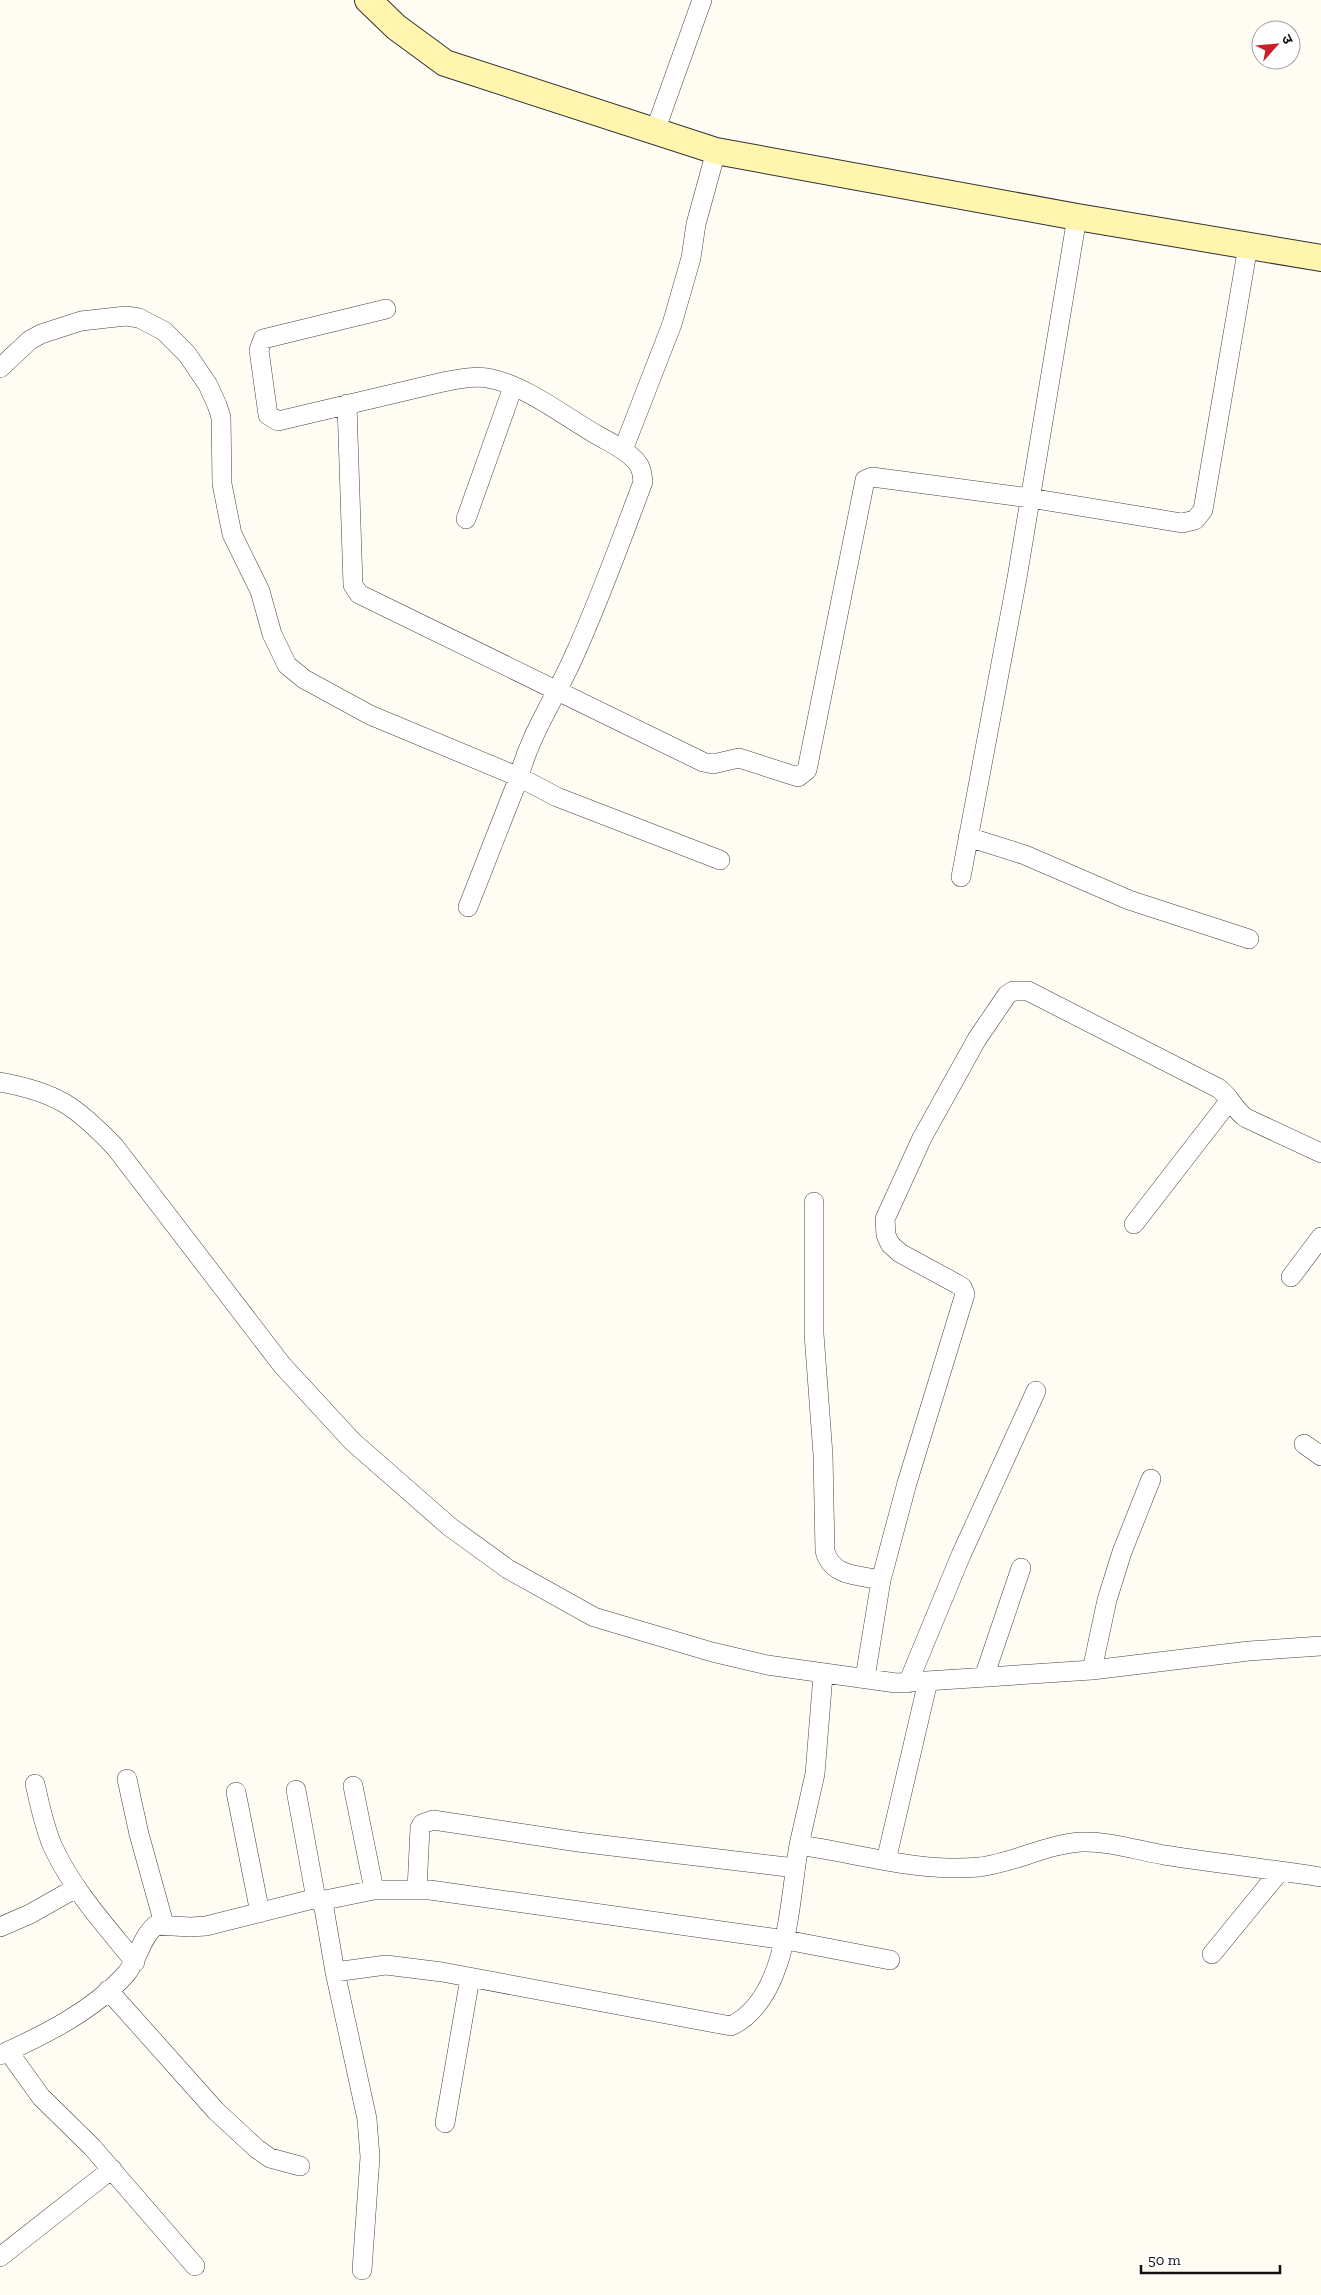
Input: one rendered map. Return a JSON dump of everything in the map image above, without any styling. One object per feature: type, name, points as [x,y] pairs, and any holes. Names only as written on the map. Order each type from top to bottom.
[{"type":"street","points":[[368,0],[396,27],[445,63],[716,151],[1321,258]]},
{"type":"street","points":[[655,131],[702,0]]},
{"type":"street","points":[[623,450],[672,324],[690,258],[698,214],[716,151]]},
{"type":"street","points":[[961,877],[1030,498],[1077,216]]},
{"type":"street","points":[[347,404],[353,585],[355,591],[702,762],[713,764],[740,758],[792,776],[801,776],[807,770],[865,480],[872,477],[1030,498],[1182,523],[1190,522],[1199,516],[1203,510],[1248,246]]},
{"type":"street","points":[[386,308],[269,336],[260,343],[266,410],[272,419],[278,421],[466,378],[492,379],[513,387],[558,410],[623,450],[638,463],[642,471],[643,482],[595,609],[557,691],[535,732],[468,906]]},
{"type":"street","points":[[0,368],[30,340],[41,334],[81,321],[126,316],[140,318],[164,331],[187,354],[208,385],[217,405],[220,417],[222,484],[232,534],[260,591],[272,634],[287,665],[304,679],[370,715],[518,777],[557,797],[720,860]]},
{"type":"street","points":[[466,519],[513,387]]},
{"type":"street","points":[[968,838],[1025,855],[1129,900],[1249,938]]},
{"type":"street","points":[[864,1678],[881,1580],[907,1483],[965,1294],[962,1287],[900,1253],[890,1244],[886,1235],[885,1219],[922,1138],[977,1039],[1007,995],[1013,991],[1028,991],[1218,1088],[1246,1118],[1321,1153]]},
{"type":"street","points":[[0,1082],[30,1087],[55,1096],[91,1122],[115,1147],[224,1291],[305,1391],[353,1442],[464,1537],[542,1590],[594,1617],[712,1652],[767,1665],[882,1682],[908,1683],[984,1676],[1092,1670],[1248,1651],[1321,1646]]},
{"type":"street","points":[[1134,1224],[1230,1100]]},
{"type":"street","points":[[814,1202],[814,1334],[823,1455],[825,1551],[827,1560],[834,1569],[881,1580]]},
{"type":"street","points":[[1291,1277],[1321,1238]]},
{"type":"street","points":[[908,1683],[961,1555],[1036,1391]]},
{"type":"street","points":[[1304,1444],[1321,1456]]},
{"type":"street","points":[[1092,1670],[1107,1600],[1122,1552],[1151,1479]]},
{"type":"street","points":[[984,1676],[1022,1568]]},
{"type":"street","points":[[335,1972],[386,1965],[470,1978],[731,2026],[742,2021],[760,1998],[780,1958],[786,1940],[795,1868],[817,1754],[823,1674]]},
{"type":"street","points":[[886,1861],[928,1681]]},
{"type":"street","points":[[127,1779],[139,1834],[164,1924]]},
{"type":"street","points":[[35,1784],[53,1846],[76,1888],[136,1962]]},
{"type":"street","points":[[353,1786],[374,1890]]},
{"type":"street","points":[[296,1790],[318,1900],[324,1908],[335,1972],[359,2076],[368,2129],[370,2157],[362,2270]]},
{"type":"street","points":[[236,1792],[260,1913]]},
{"type":"street","points":[[417,1890],[420,1828],[422,1824],[432,1820],[578,1842],[795,1868]]},
{"type":"street","points":[[799,1845],[886,1861],[978,1867],[1011,1860],[1061,1845],[1081,1842],[1106,1843],[1163,1854],[1321,1877]]},
{"type":"street","points":[[1212,1954],[1280,1871]]},
{"type":"street","points":[[0,1927],[30,1914],[76,1888]]},
{"type":"street","points":[[195,2266],[112,2169],[80,2134],[41,2097],[4,2053],[34,2040],[108,1990],[136,1962],[152,1929],[164,1924],[177,1927],[206,1926],[318,1900],[374,1890],[417,1890],[478,1896],[786,1940],[890,1960]]},
{"type":"street","points":[[444,2122],[470,1978]]},
{"type":"street","points":[[108,1990],[216,2111],[257,2149],[270,2158],[300,2166]]},
{"type":"street","points":[[0,2257],[112,2169]]}]
